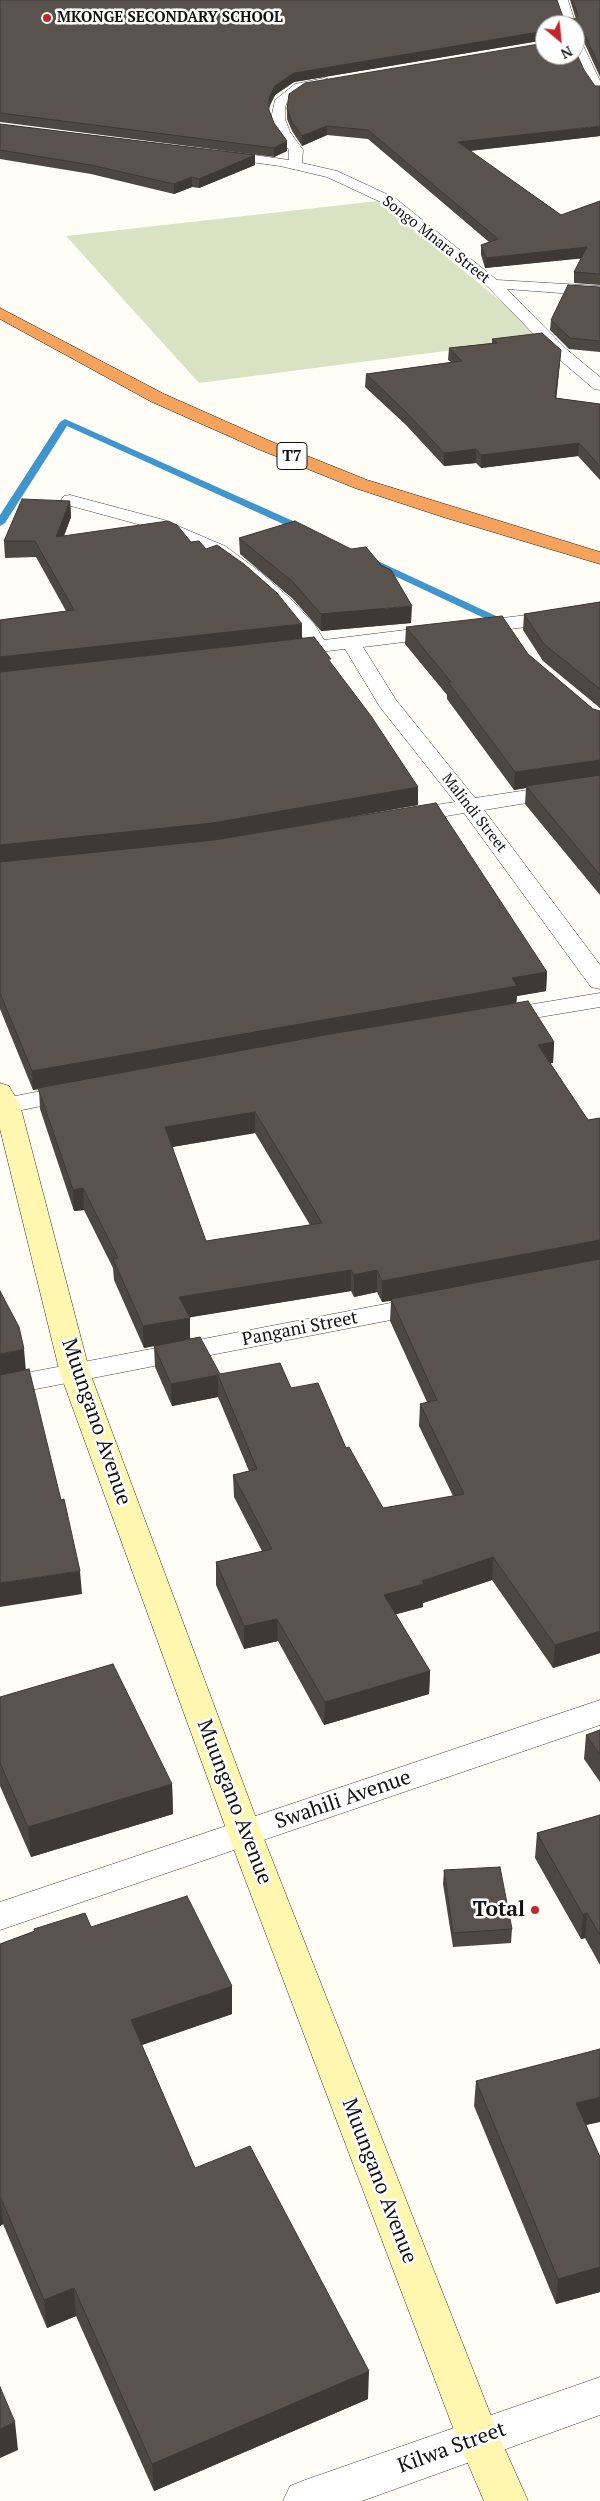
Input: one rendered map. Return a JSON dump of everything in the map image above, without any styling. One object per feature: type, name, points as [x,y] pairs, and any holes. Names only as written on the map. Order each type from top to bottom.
[{"type":"highway","name":"T7","points":[[0,313],[158,398],[264,445],[361,484],[449,513],[600,558]]},
{"type":"main road","name":"Muungano Avenue","points":[[4,1098],[75,1373],[245,1834],[478,2438],[506,2501]]},
{"type":"street","points":[[562,0],[567,15]]},
{"type":"street","points":[[585,64],[591,78],[600,90]]},
{"type":"street","points":[[295,165],[296,150],[283,132],[278,119],[281,100],[300,88],[339,80]]},
{"type":"street","name":"Songo Mnara Street","points":[[204,152],[295,165],[332,174],[390,201],[493,284],[559,351],[600,385]]},
{"type":"street","points":[[493,284],[597,289]]},
{"type":"street","points":[[70,500],[158,524],[218,550],[252,575],[285,604],[308,629],[317,646]]},
{"type":"street","points":[[268,652],[351,642],[512,633],[600,612]]},
{"type":"street","name":"Malindi Street","points":[[351,642],[387,703],[469,805],[600,982]]},
{"type":"street","points":[[381,820],[600,785]]},
{"type":"street","points":[[472,1022],[600,1000]]},
{"type":"street","points":[[4,1098],[103,1087]]},
{"type":"street","name":"Pangani Street","points":[[0,1387],[455,1300]]},
{"type":"street","name":"Swahili Avenue","points":[[0,1916],[600,1712]]},
{"type":"street","name":"Kilwa Street","points":[[305,2501],[600,2396]]},
{"type":"green space","points":[[378,201],[546,338],[199,383],[66,236]]},
{"type":"building","points":[[0,0],[557,0],[562,15],[535,15],[535,33],[294,73],[275,86],[269,98],[269,110],[274,123],[287,141],[274,148],[0,113]]},
{"type":"building","points":[[573,0],[600,0],[600,67],[585,35],[585,15],[578,15]]},
{"type":"building","points":[[535,45],[535,65],[582,65],[595,86],[600,86],[600,126],[458,142],[561,215],[600,201],[600,274],[574,272],[587,247],[486,258],[481,245],[498,239],[368,130],[327,126],[302,136],[292,122],[287,109],[289,94],[305,83]]},
{"type":"building","points":[[0,124],[255,155],[199,179],[192,177],[174,184],[91,165],[0,150]]},
{"type":"building","points":[[568,285],[600,287],[600,341],[570,338],[551,320]]},
{"type":"building","points":[[542,333],[561,350],[555,398],[600,404],[600,466],[579,443],[481,455],[476,449],[444,453],[406,412],[366,374],[462,361],[449,348],[497,343],[492,339]]},
{"type":"building","points":[[22,499],[70,501],[56,537],[168,521],[177,525],[191,542],[199,541],[206,549],[217,545],[244,564],[277,593],[302,624],[0,657],[0,620],[74,610],[35,541],[4,541]]},
{"type":"building","points":[[295,521],[351,549],[366,547],[381,565],[391,570],[412,606],[321,614],[293,582],[239,538]]},
{"type":"building","points":[[600,602],[600,689],[544,644],[524,614]]},
{"type":"building","points":[[502,616],[528,654],[593,709],[600,711],[600,760],[515,772],[448,682],[451,682],[406,627]]},
{"type":"building","points":[[314,637],[331,659],[328,659],[371,716],[418,787],[213,823],[0,845],[0,672]]},
{"type":"building","points":[[600,775],[600,875],[526,786]]},
{"type":"building","points":[[436,803],[547,972],[512,978],[517,986],[32,1071],[0,993],[0,862],[214,840]]},
{"type":"building","points":[[528,1001],[554,1042],[538,1045],[588,1120],[600,1118],[600,1240],[382,1281],[377,1270],[354,1275],[351,1270],[179,1297],[190,1318],[143,1326],[113,1259],[118,1258],[83,1188],[73,1190],[38,1088],[336,1033]],"holes":[[[255,1112],[322,1223],[206,1241],[165,1127]]]},
{"type":"building","points":[[600,1259],[600,1631],[555,1645],[493,1557],[422,1581],[424,1584],[384,1595],[430,1671],[325,1702],[277,1619],[244,1626],[216,1562],[272,1549],[233,1475],[257,1469],[218,1375],[171,1384],[154,1346],[200,1337],[220,1374],[280,1363],[291,1388],[318,1383],[346,1448],[349,1447],[383,1508],[464,1494],[420,1404],[437,1400],[391,1299]]},
{"type":"building","points":[[0,1291],[19,1327],[24,1349],[0,1354]]},
{"type":"building","points":[[29,1369],[61,1500],[64,1499],[80,1571],[0,1583],[0,1375]]},
{"type":"building","points":[[113,1664],[172,1784],[28,1827],[0,1763],[0,1697]]},
{"type":"building","points":[[600,1730],[600,1755],[586,1735]]},
{"type":"building","points":[[600,1815],[600,1935],[587,1913],[583,1915],[537,1833]]},
{"type":"building","points":[[500,1867],[512,1929],[453,1933],[444,1870]]},
{"type":"building","points":[[187,1896],[232,1986],[131,2020],[195,2168],[250,2146],[369,2371],[152,2464],[74,2288],[44,2300],[0,2196],[0,1944],[35,1931],[34,1929],[85,1913],[91,1927]]},
{"type":"building","points":[[600,2049],[600,2097],[576,2103],[600,2157],[600,2267],[558,2279],[476,2081]]},
{"type":"building","points":[[0,2387],[15,2422],[0,2429]]},
{"type":"waterway","points":[[0,523],[65,422],[307,531]]},
{"type":"waterway","points":[[369,560],[505,624]]},
{"type":"place","name":"MKONGE SECONDARY SCHOOL","points":[[47,18]]},
{"type":"place","name":"Total","points":[[535,1910]]}]
